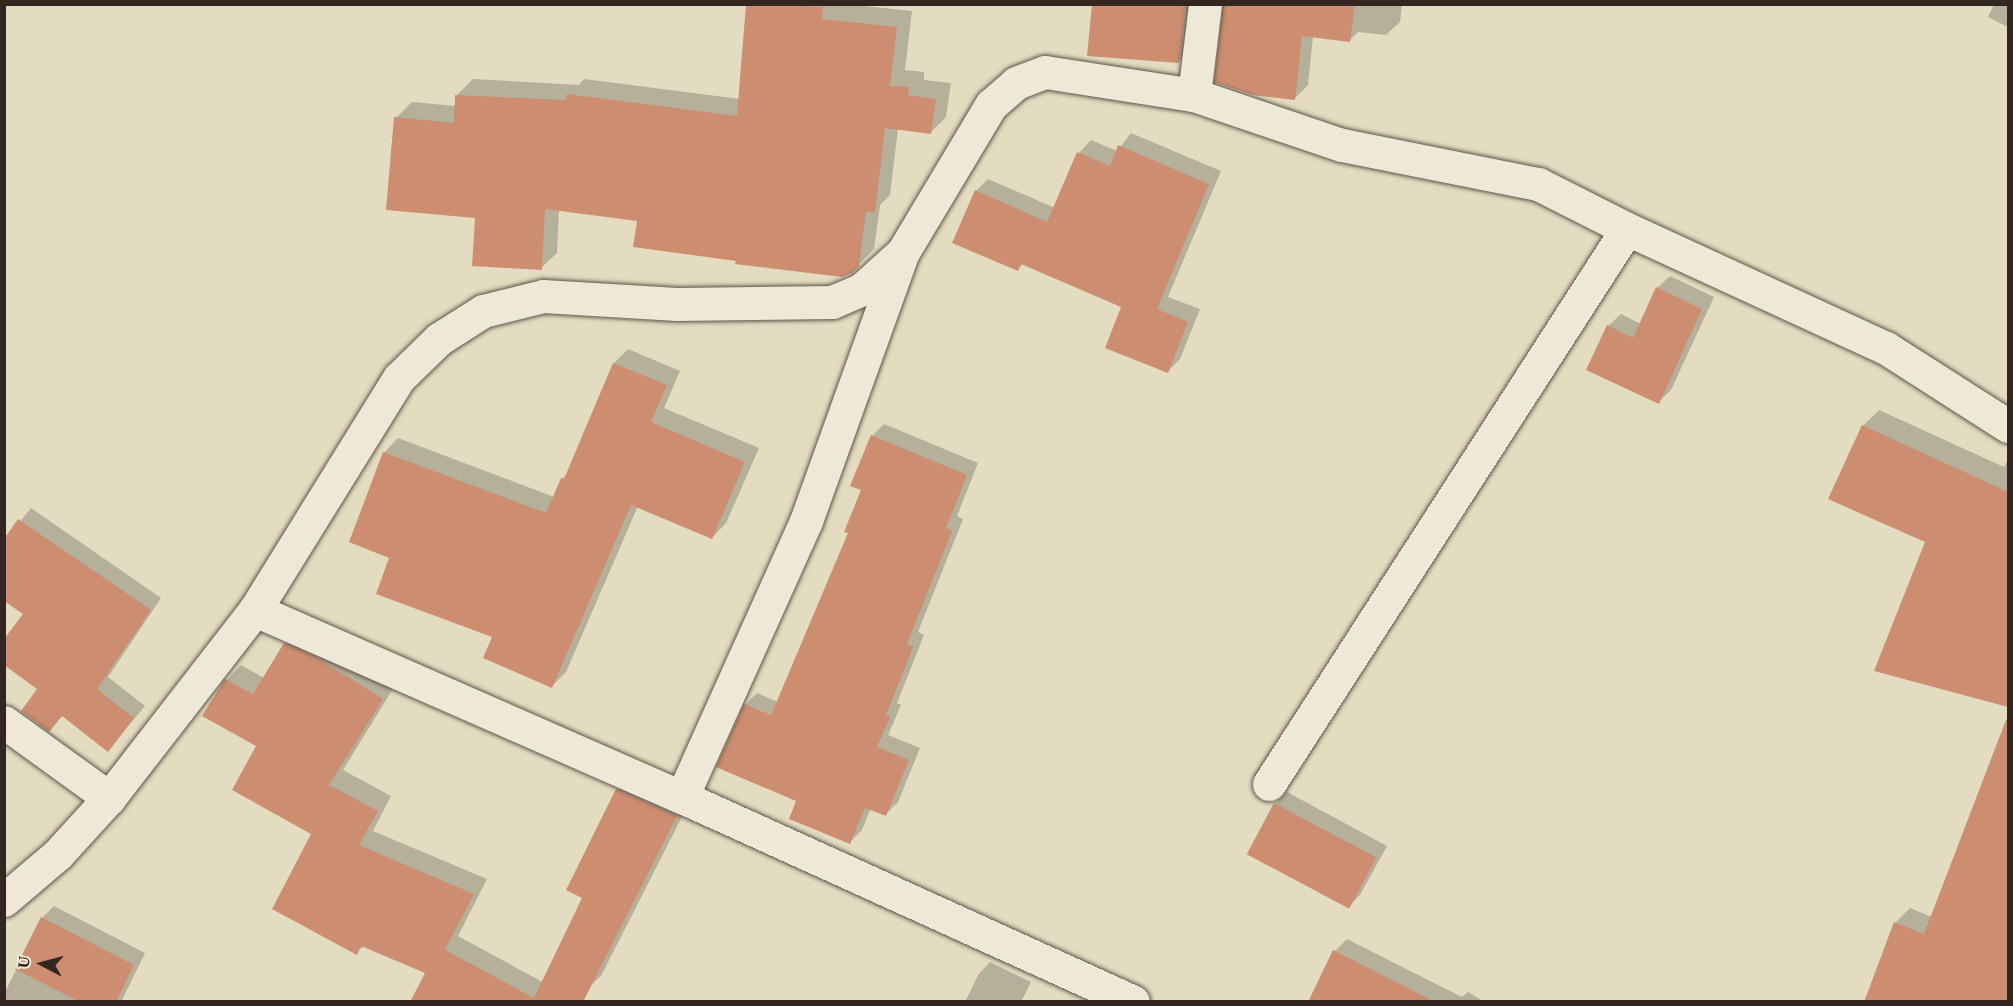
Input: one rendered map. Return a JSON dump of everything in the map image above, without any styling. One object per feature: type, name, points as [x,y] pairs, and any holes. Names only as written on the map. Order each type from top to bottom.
[{"type":"street","points":[[1194,95],[1205,4]]},
{"type":"street","points":[[682,796],[807,521],[903,252],[991,105],[1016,83],[1045,72],[1194,95],[1342,145],[1538,184],[1627,229],[1886,348],[2008,426]]},
{"type":"street","points":[[1269,784],[1627,229]]},
{"type":"street","points":[[4,900],[58,854],[109,798],[255,610],[399,378],[439,339],[483,311],[543,296],[676,304],[832,302],[862,289],[903,252]]},
{"type":"street","points":[[255,610],[682,796],[1133,1002]]},
{"type":"street","points":[[4,722],[109,798]]},
{"type":"building","points":[[746,4],[823,7],[822,19],[897,27],[890,86],[909,87],[908,95],[936,99],[931,134],[885,128],[875,213],[866,211],[859,266],[852,273],[842,277],[735,264],[736,261],[633,247],[637,221],[545,209],[542,270],[472,266],[475,218],[386,210],[394,117],[454,123],[455,95],[566,100],[567,94],[737,116]]},
{"type":"building","points":[[1092,4],[1186,4],[1179,63],[1087,56]]},
{"type":"building","points":[[1223,4],[1355,4],[1350,42],[1302,36],[1295,100],[1253,95],[1214,82]]},
{"type":"building","points":[[1118,145],[1209,184],[1157,309],[1188,322],[1168,373],[1105,348],[1121,307],[1021,264],[1018,271],[952,243],[975,190],[1047,222],[1077,152],[1110,166]]},
{"type":"building","points":[[1656,287],[1702,309],[1659,404],[1586,370],[1607,325],[1633,338]]},
{"type":"building","points":[[613,363],[667,385],[651,422],[745,462],[712,539],[631,505],[552,688],[483,658],[492,637],[376,594],[389,558],[349,542],[383,452],[546,513],[561,478],[564,479]]},
{"type":"building","points":[[1862,425],[2008,492],[2008,707],[1874,671],[1925,542],[1828,499]]},
{"type":"building","points":[[871,435],[967,475],[946,528],[952,531],[907,644],[913,647],[886,715],[890,717],[877,747],[909,760],[886,816],[865,808],[850,844],[789,819],[796,801],[716,767],[744,704],[771,715],[848,533],[844,532],[861,490],[850,486]]},
{"type":"building","points":[[18,519],[151,610],[97,689],[134,718],[108,752],[62,716],[49,732],[21,711],[37,689],[4,665],[4,639],[23,614],[4,601],[4,539]]},
{"type":"building","points":[[284,643],[314,656],[383,699],[329,785],[378,811],[359,845],[474,894],[445,950],[534,998],[582,898],[566,890],[616,789],[677,816],[583,1002],[410,1002],[425,973],[361,946],[357,955],[272,909],[311,834],[232,790],[256,746],[202,716],[225,679],[253,694]]},
{"type":"building","points":[[2006,720],[2008,720],[2008,1002],[1864,1002],[1894,922],[1924,934]]},
{"type":"building","points":[[1274,803],[1376,857],[1349,909],[1247,854]]},
{"type":"building","points":[[41,917],[134,965],[116,1002],[80,1002],[15,969]]},
{"type":"building","points":[[1333,950],[1435,1002],[1308,1002]]}]
